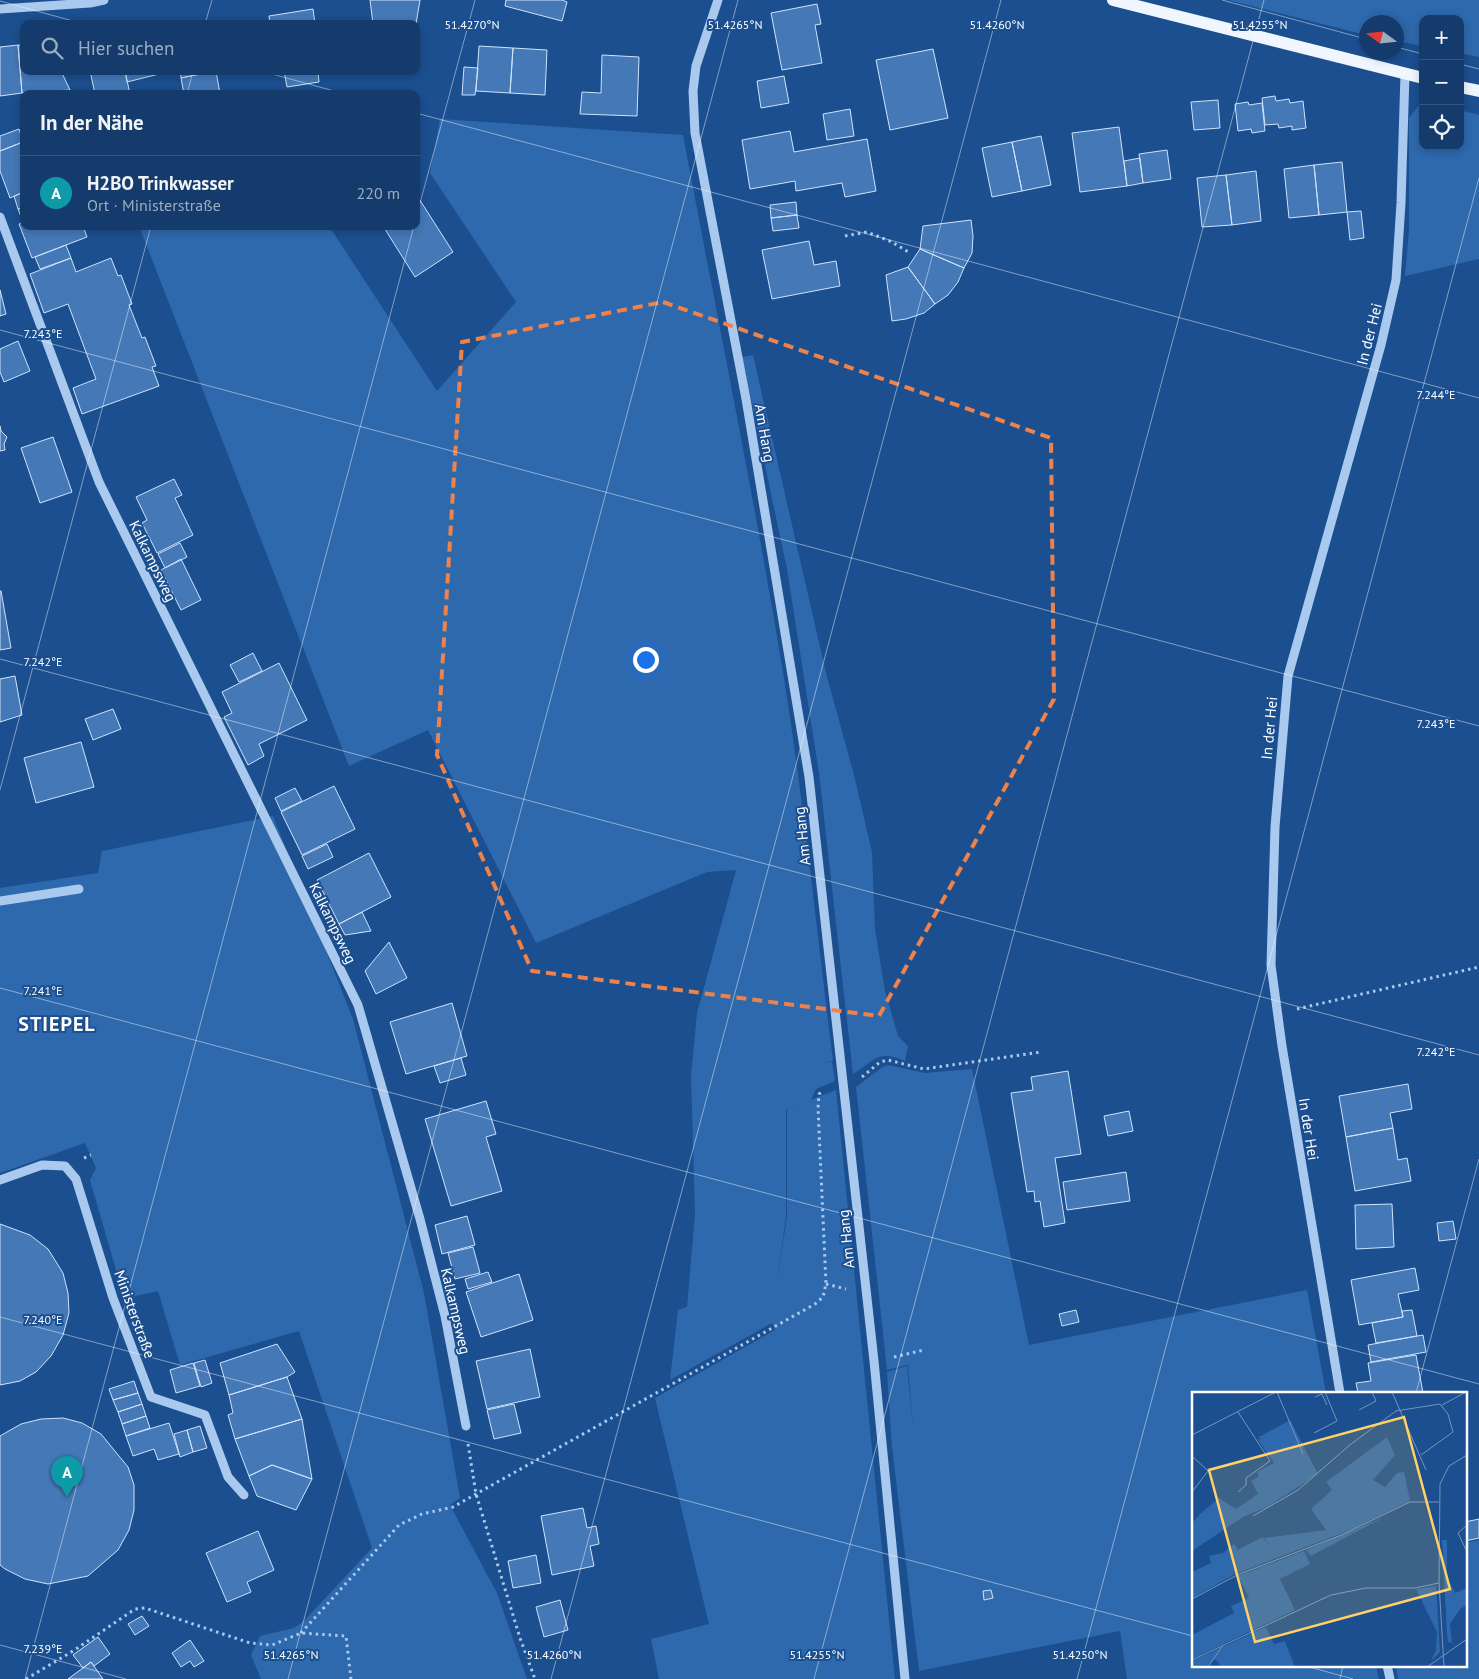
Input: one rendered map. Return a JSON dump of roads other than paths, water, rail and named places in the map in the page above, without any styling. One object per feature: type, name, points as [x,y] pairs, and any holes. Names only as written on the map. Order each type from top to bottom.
[{"type":"main road","points":[[1113,0],[1419,77]]},
{"type":"main road","points":[[1464,88],[1479,91]]},
{"type":"street","points":[[0,9],[90,3],[104,0]]},
{"type":"street","name":"Am Hang","points":[[718,0],[696,66],[694,91],[695,133],[746,399],[809,777],[874,1361],[905,1679]]},
{"type":"street","name":"In der Hei","points":[[1340,1392],[1277,1014],[1271,965],[1275,827],[1288,676],[1381,345],[1396,280],[1401,203],[1405,74]]},
{"type":"street","name":"Kalkampsweg","points":[[0,217],[100,482],[358,1006],[420,1219],[445,1316],[466,1426]]},
{"type":"street","points":[[0,901],[79,889]]},
{"type":"street","name":"Ministerstraße","points":[[0,1180],[42,1165],[65,1166],[76,1179],[113,1298],[151,1397],[206,1415],[228,1478],[244,1495]]},
{"type":"street","points":[[1388,1666],[1390,1679]]},
{"type":"place","name":"H2BO Trinkwasser","points":[[67,1497]]},
{"type":"district","name":"STIEPEL","points":[[57,1024]]}]
